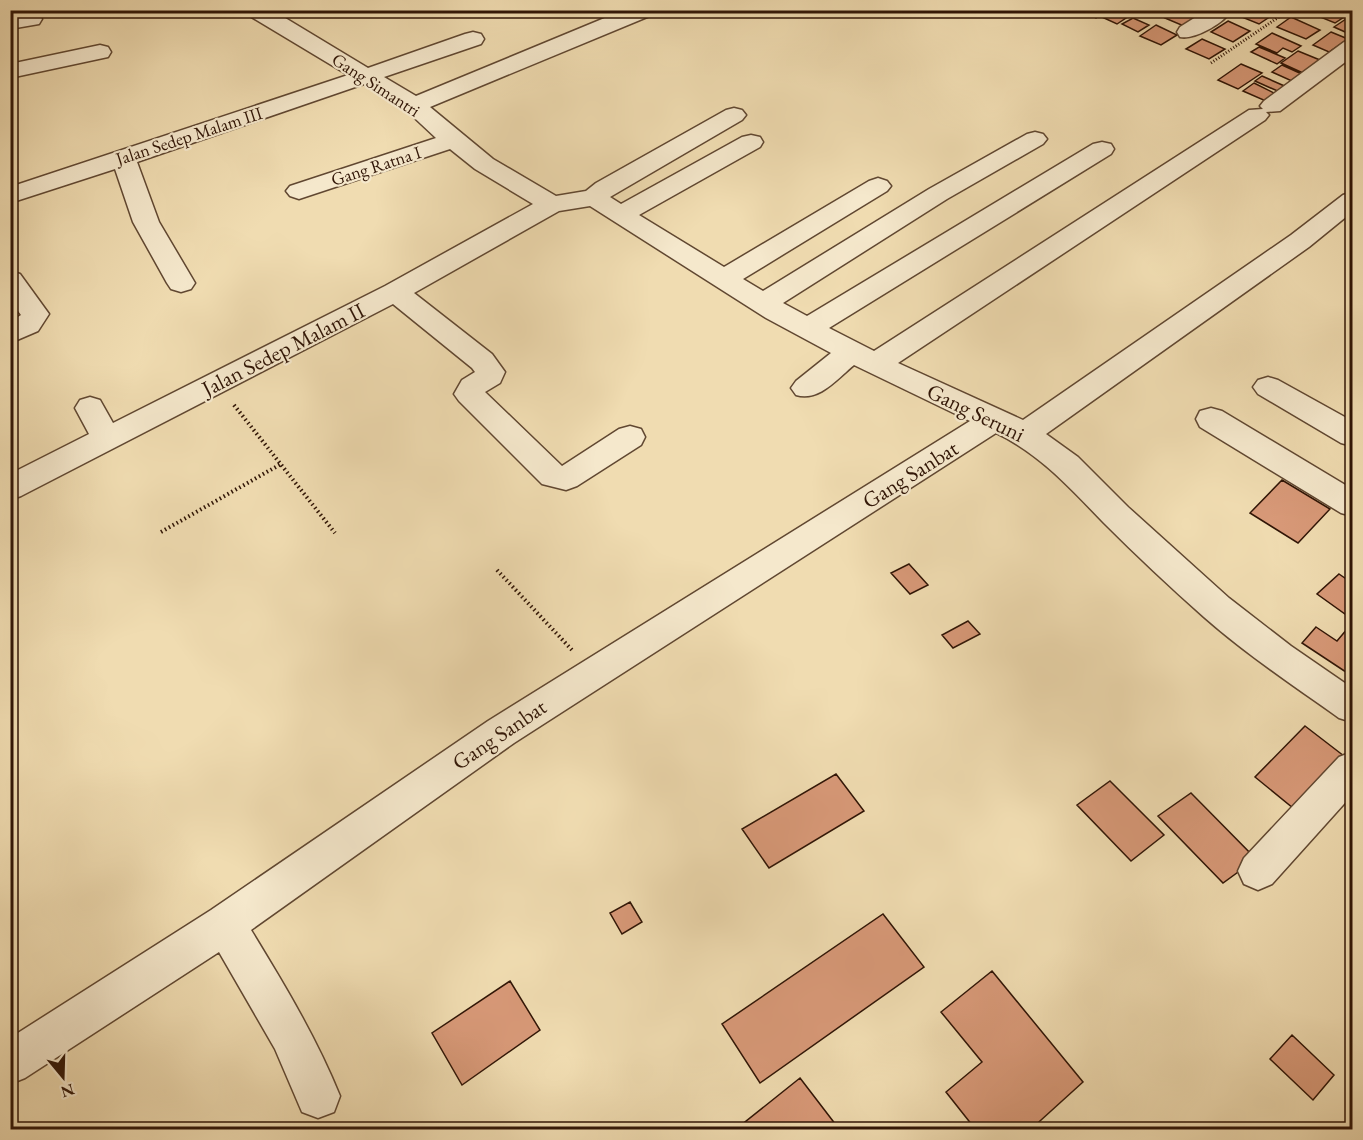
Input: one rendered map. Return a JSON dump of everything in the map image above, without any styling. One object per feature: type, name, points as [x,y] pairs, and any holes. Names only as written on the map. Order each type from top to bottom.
[{"type":"street","name":"Gang Simantri","points":[[256,10],[414,105],[484,164],[552,204]]},
{"type":"street","points":[[591,10],[611,24]]},
{"type":"street","points":[[414,105],[644,10]]},
{"type":"street","points":[[1188,32],[1222,10]]},
{"type":"street","name":"Jalan Sedep Malam III","points":[[14,186],[123,158],[473,39]]},
{"type":"street","points":[[806,388],[863,358],[1264,111],[1353,47]]},
{"type":"street","points":[[10,71],[100,52]]},
{"type":"street","points":[[552,204],[594,198],[605,188],[734,115]]},
{"type":"street","points":[[763,303],[938,194],[1035,139]]},
{"type":"street","name":"Gang Ratna I","points":[[299,191],[453,140]]},
{"type":"street","points":[[620,215],[751,142]]},
{"type":"street","points":[[808,328],[1102,149]]},
{"type":"street","points":[[123,158],[146,222],[181,283]]},
{"type":"street","points":[[723,279],[878,186]]},
{"type":"street","name":"Gang Seruni","points":[[594,198],[723,279],[808,328],[863,358],[1011,426],[1067,465],[1117,516],[1216,608],[1279,656],[1353,706]]},
{"type":"street","name":"Gang Sanbat","points":[[10,1063],[225,924],[501,732],[593,673],[1011,426],[1300,241],[1353,200]]},
{"type":"street","name":"Jalan Sedep Malam II","points":[[10,488],[395,292],[552,204]]},
{"type":"street","points":[[10,280],[35,314],[33,320],[25,327],[10,334]]},
{"type":"street","points":[[395,292],[490,369],[490,376],[472,387],[469,394],[553,476],[566,478],[630,437]]},
{"type":"street","points":[[1268,387],[1353,435]]},
{"type":"street","points":[[90,408],[106,438]]},
{"type":"street","points":[[1211,419],[1353,504]]},
{"type":"street","points":[[1258,871],[1353,769]]},
{"type":"street","points":[[225,924],[290,1034],[318,1096]]},
{"type":"path","points":[[1210,63],[1289,10]]},
{"type":"path","points":[[216,383],[336,533]]},
{"type":"path","points":[[161,532],[281,464]]},
{"type":"path","points":[[497,570],[593,673]]},
{"type":"building","points":[[1081,10],[1108,10],[1096,18]]},
{"type":"building","points":[[1112,10],[1129,16],[1117,24],[1102,17]]},
{"type":"building","points":[[1176,10],[1186,10],[1202,18],[1186,27],[1165,18]]},
{"type":"building","points":[[1243,10],[1265,10],[1274,14],[1259,24],[1237,15]]},
{"type":"building","points":[[1310,10],[1336,10],[1347,15],[1335,23],[1308,12]]},
{"type":"building","points":[[1291,17],[1320,30],[1306,39],[1277,27]]},
{"type":"building","points":[[1349,17],[1352,18],[1352,35],[1334,27]]},
{"type":"building","points":[[1133,18],[1149,25],[1138,32],[1122,24]]},
{"type":"building","points":[[1228,21],[1250,31],[1233,42],[1211,32]]},
{"type":"building","points":[[1156,25],[1177,35],[1161,45],[1140,36]]},
{"type":"building","points":[[1331,32],[1348,39],[1329,52],[1313,45]]},
{"type":"building","points":[[1272,33],[1301,46],[1292,52],[1283,48],[1277,53],[1256,44]]},
{"type":"building","points":[[1202,39],[1225,49],[1209,59],[1186,49]]},
{"type":"building","points":[[1259,47],[1285,58],[1277,64],[1251,52]]},
{"type":"building","points":[[1298,51],[1320,60],[1303,73],[1281,63]]},
{"type":"building","points":[[1241,64],[1262,73],[1238,89],[1218,80]]},
{"type":"building","points":[[1282,65],[1304,75],[1294,82],[1272,72]]},
{"type":"building","points":[[1262,76],[1289,88],[1282,93],[1255,81]]},
{"type":"building","points":[[1254,83],[1278,95],[1268,102],[1243,91]]},
{"type":"building","points":[[1282,480],[1330,509],[1298,543],[1250,513]]},
{"type":"building","points":[[909,564],[928,585],[910,594],[891,573]]},
{"type":"building","points":[[1339,574],[1352,583],[1352,619],[1317,594]]},
{"type":"building","points":[[968,621],[980,634],[953,648],[942,635]]},
{"type":"building","points":[[1316,627],[1337,641],[1348,628],[1352,630],[1352,676],[1302,643]]},
{"type":"building","points":[[1305,726],[1344,756],[1293,808],[1255,777]]},
{"type":"building","points":[[836,774],[864,811],[769,868],[742,829]]},
{"type":"building","points":[[1110,781],[1164,835],[1131,861],[1077,805]]},
{"type":"building","points":[[1191,793],[1256,859],[1223,883],[1158,816]]},
{"type":"building","points":[[630,902],[642,922],[622,934],[610,913]]},
{"type":"building","points":[[883,914],[924,967],[760,1083],[722,1024]]},
{"type":"building","points":[[992,971],[1083,1082],[1030,1130],[976,1130],[946,1092],[982,1062],[941,1012]]},
{"type":"building","points":[[510,981],[540,1030],[462,1085],[432,1033]]},
{"type":"building","points":[[1292,1035],[1334,1075],[1313,1100],[1270,1059]]},
{"type":"building","points":[[800,1078],[836,1125],[831,1130],[743,1130],[740,1126]]}]
